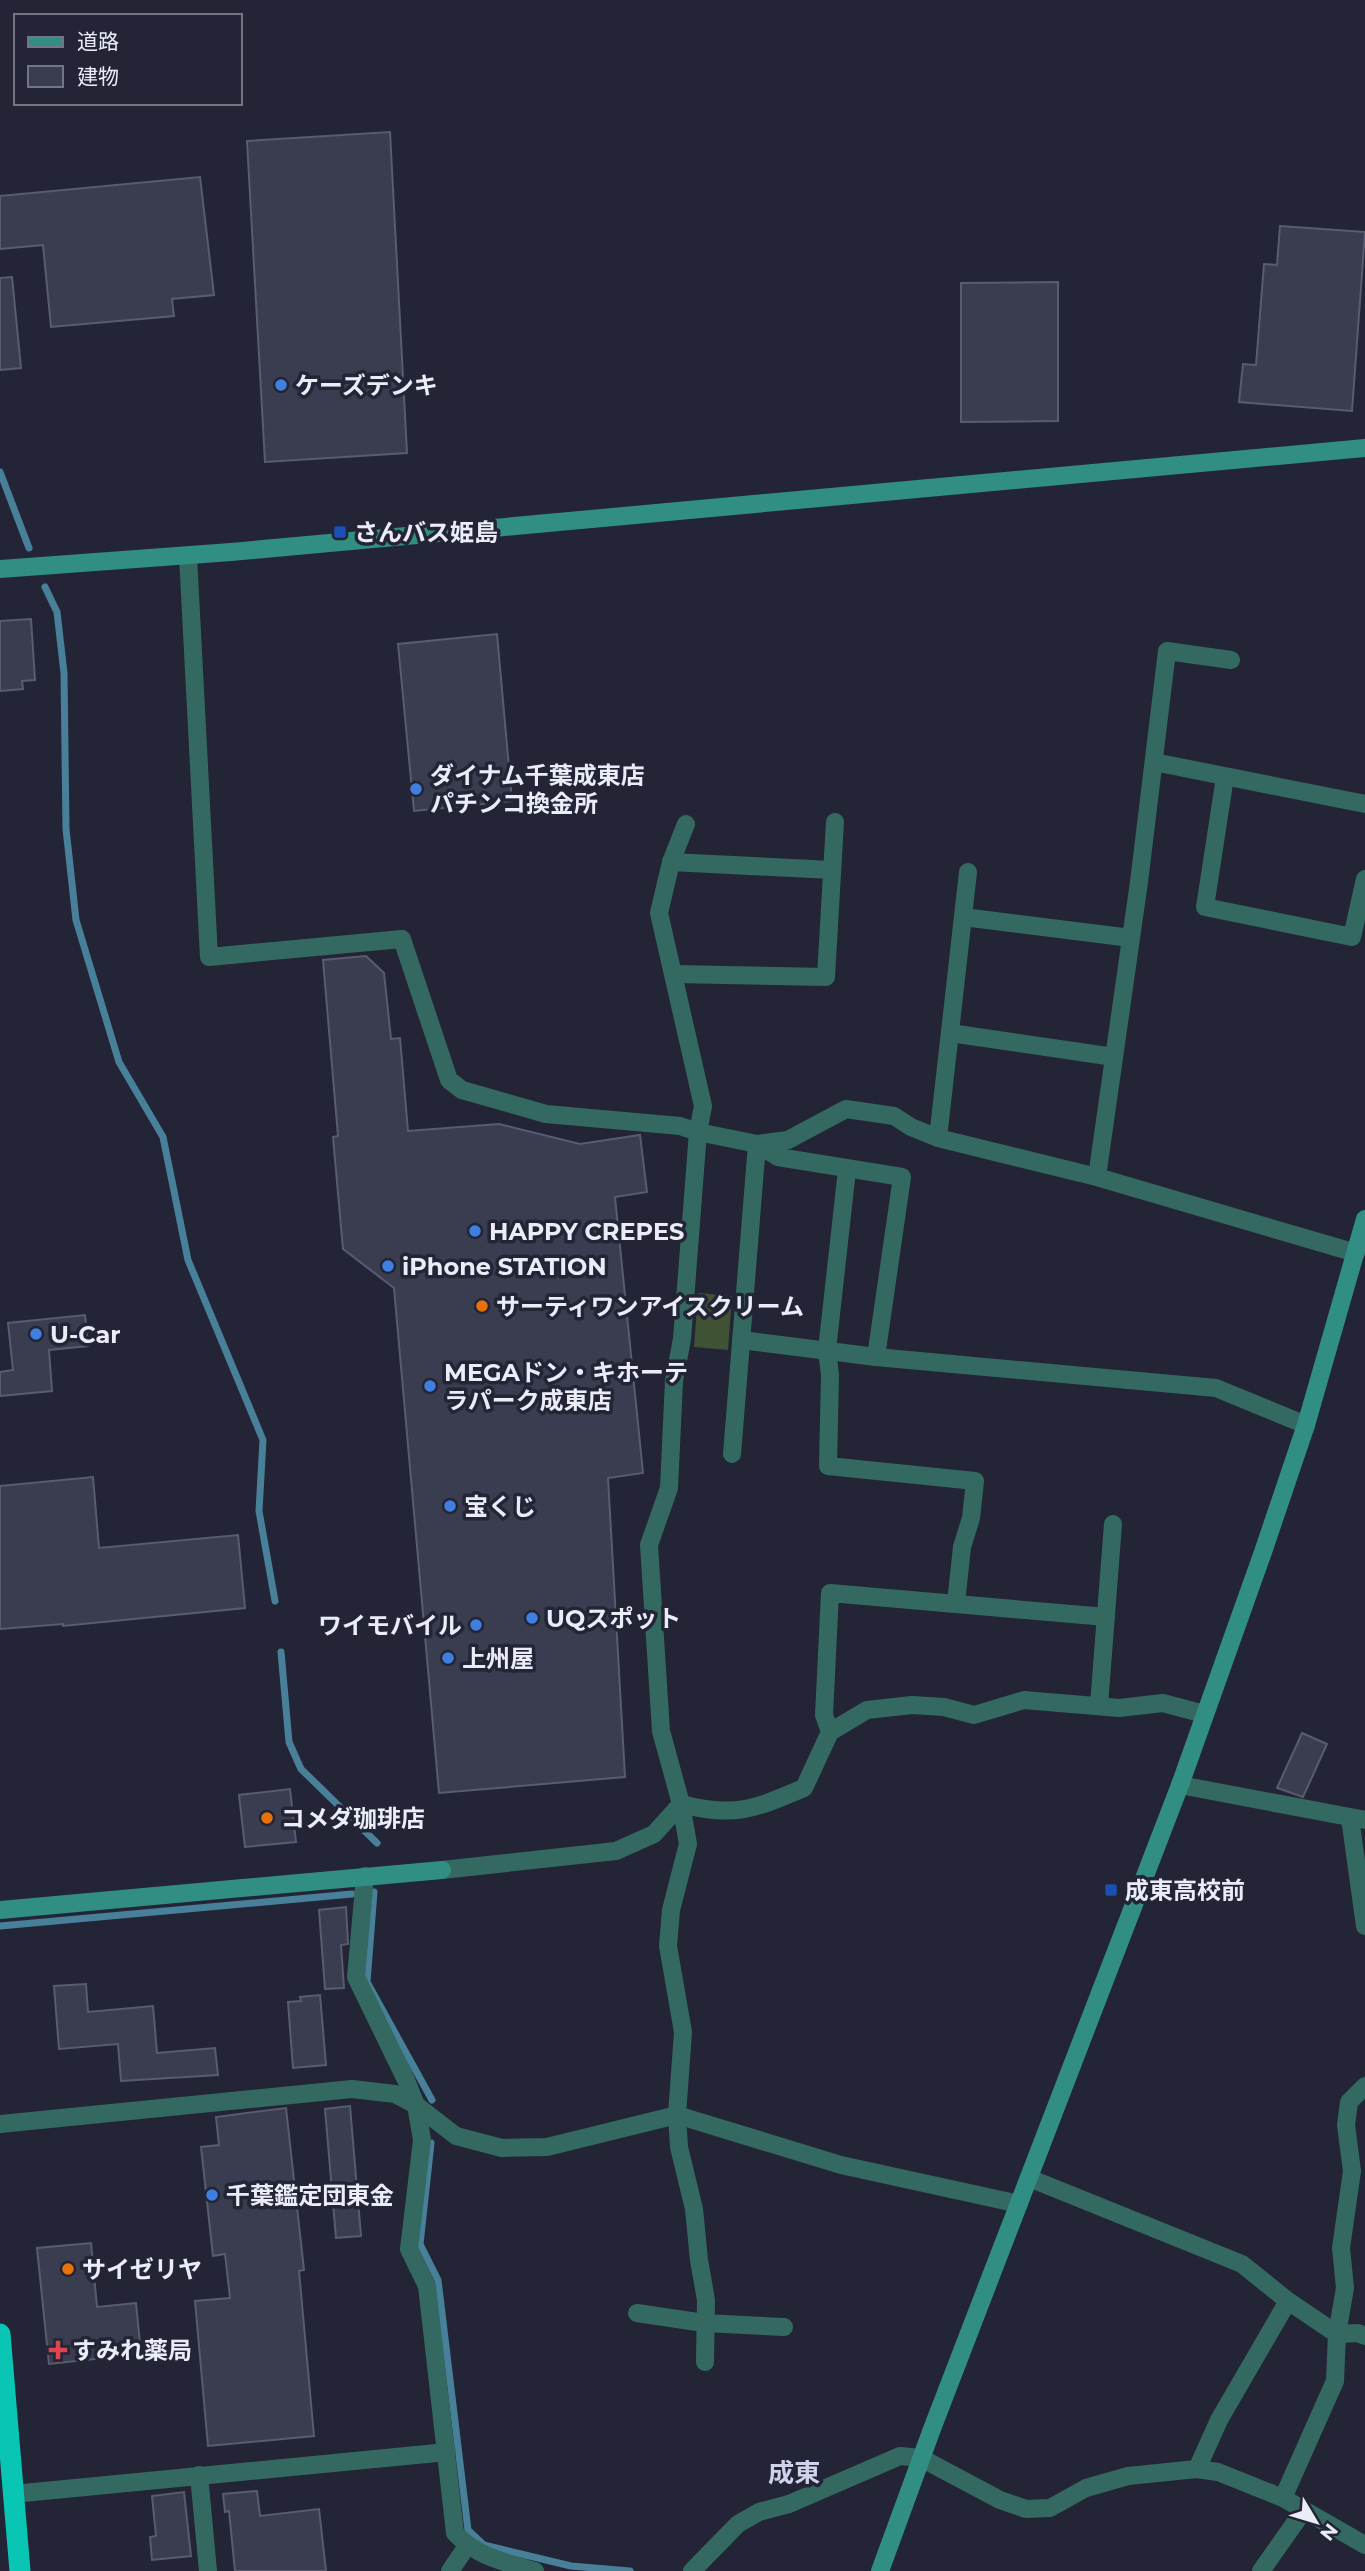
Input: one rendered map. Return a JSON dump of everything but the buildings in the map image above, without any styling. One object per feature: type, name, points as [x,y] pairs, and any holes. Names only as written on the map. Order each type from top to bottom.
[{"type":"highway","points":[[0,2334],[20,2571]]},
{"type":"street","points":[[0,569],[188,556],[1365,448]]},
{"type":"street","points":[[188,556],[209,957],[402,939],[449,1080],[462,1090],[554,1115],[680,1126],[757,1144],[788,1140],[846,1110],[894,1116],[911,1128],[938,1138],[1097,1177],[1356,1253]]},
{"type":"street","points":[[1097,1177],[1131,938],[1167,651],[1231,660]]},
{"type":"street","points":[[1154,762],[1365,804]]},
{"type":"street","points":[[1225,777],[1205,907],[1352,937],[1365,879]]},
{"type":"street","points":[[675,974],[826,977],[835,822]]},
{"type":"street","points":[[686,824],[671,862],[659,913],[703,1106],[698,1132],[682,1339],[674,1381],[670,1488],[649,1545],[661,1731],[681,1804],[688,1844],[671,1910],[668,1946],[683,2032],[677,2115],[679,2147],[694,2209],[706,2300],[705,2362]]},
{"type":"street","points":[[671,862],[832,870]]},
{"type":"street","points":[[938,1138],[968,872]]},
{"type":"street","points":[[963,917],[1131,938]]},
{"type":"street","points":[[950,1033],[1114,1057]]},
{"type":"street","points":[[757,1144],[778,1157],[902,1177],[876,1357]]},
{"type":"street","points":[[732,1454],[757,1144]]},
{"type":"street","points":[[847,1170],[827,1350],[830,1375],[828,1466],[975,1481],[971,1518],[962,1547],[956,1603]]},
{"type":"street","points":[[880,2571],[1180,1785],[1264,1552],[1306,1425],[1365,1219]]},
{"type":"street","points":[[741,1340],[876,1357],[1216,1388],[1306,1425]]},
{"type":"street","points":[[1099,1705],[1113,1524]]},
{"type":"street","points":[[830,1731],[824,1714],[830,1593],[1106,1617]]},
{"type":"street","points":[[681,1804],[711,1812],[753,1809],[804,1788],[830,1731],[867,1710],[901,1706],[944,1707],[974,1715],[1024,1700],[1119,1708],[1163,1703],[1204,1714]]},
{"type":"street","points":[[1180,1785],[1358,1819],[1365,1926]]},
{"type":"street","points":[[0,1910],[616,1852],[654,1834],[681,1804]]},
{"type":"street","points":[[365,1876],[356,1977],[406,2080],[415,2105],[422,2140],[409,2249],[428,2286],[456,2533],[467,2546],[489,2557],[535,2571]]},
{"type":"street","points":[[1283,2498],[1335,2381],[1337,2333],[1345,2288],[1341,2248],[1359,2173],[1346,2125],[1349,2102],[1365,2086]]},
{"type":"street","points":[[0,2124],[352,2089],[395,2094],[415,2105],[456,2136],[502,2148],[547,2147],[677,2115],[841,2165],[1019,2204]]},
{"type":"street","points":[[1029,2178],[1242,2264],[1288,2301],[1337,2333],[1358,2333],[1365,2336]]},
{"type":"street","points":[[1197,2469],[1219,2420],[1288,2301]]},
{"type":"street","points":[[637,2313],[704,2323],[784,2327]]},
{"type":"street","points":[[13,2494],[447,2452]]},
{"type":"street","points":[[692,2571],[738,2524],[759,2512],[789,2504],[900,2455],[921,2458],[1000,2500],[1026,2509],[1050,2508],[1086,2488],[1128,2476],[1197,2469],[1218,2472],[1283,2498],[1365,2545]]},
{"type":"street","points":[[198,2475],[208,2571]]},
{"type":"street","points":[[1261,2571],[1304,2510]]},
{"type":"street","points":[[450,2571],[467,2546]]},
{"type":"green space","points":[[698,1293],[732,1296],[728,1350],[694,1347]]},
{"type":"waterway","points":[[0,472],[29,548]]},
{"type":"waterway","points":[[45,587],[57,612],[64,673],[66,829],[76,920],[119,1062],[163,1137],[188,1260],[263,1440],[259,1511],[275,1601]]},
{"type":"waterway","points":[[281,1652],[289,1742],[301,1769],[377,1843]]},
{"type":"waterway","points":[[374,1892],[367,1982],[432,2100]]},
{"type":"waterway","points":[[0,1926],[352,1894]]},
{"type":"waterway","points":[[431,2143],[420,2244],[438,2280],[468,2530],[484,2545],[571,2566],[630,2571]]},
{"type":"place","name":"ケーズデンキ","points":[[281,385]]},
{"type":"place","name":"さんバス姫島","points":[[340,532]]},
{"type":"place","name":"ダイナム千葉成東店 パチンコ換金所","points":[[416,789]]},
{"type":"place","name":"HAPPY CREPES","points":[[475,1231]]},
{"type":"place","name":"iPhone STATION","points":[[388,1266]]},
{"type":"place","name":"サーティワンアイスクリーム","points":[[482,1306]]},
{"type":"place","name":"U-Car","points":[[36,1334]]},
{"type":"place","name":"MEGAドン・キホーテ ラパーク成東店","points":[[430,1386]]},
{"type":"place","name":"宝くじ","points":[[450,1506]]},
{"type":"place","name":"UQスポット","points":[[532,1618]]},
{"type":"place","name":"ワイモバイル","points":[[476,1625]]},
{"type":"place","name":"上州屋","points":[[448,1658]]},
{"type":"place","name":"コメダ珈琲店","points":[[267,1818]]},
{"type":"place","name":"成東高校前","points":[[1111,1890]]},
{"type":"place","name":"千葉鑑定団東金","points":[[212,2195]]},
{"type":"place","name":"サイゼリヤ","points":[[68,2269]]},
{"type":"place","name":"すみれ薬局","points":[[58,2350]]},
{"type":"district","name":"成東","points":[[794,2473]]}]
